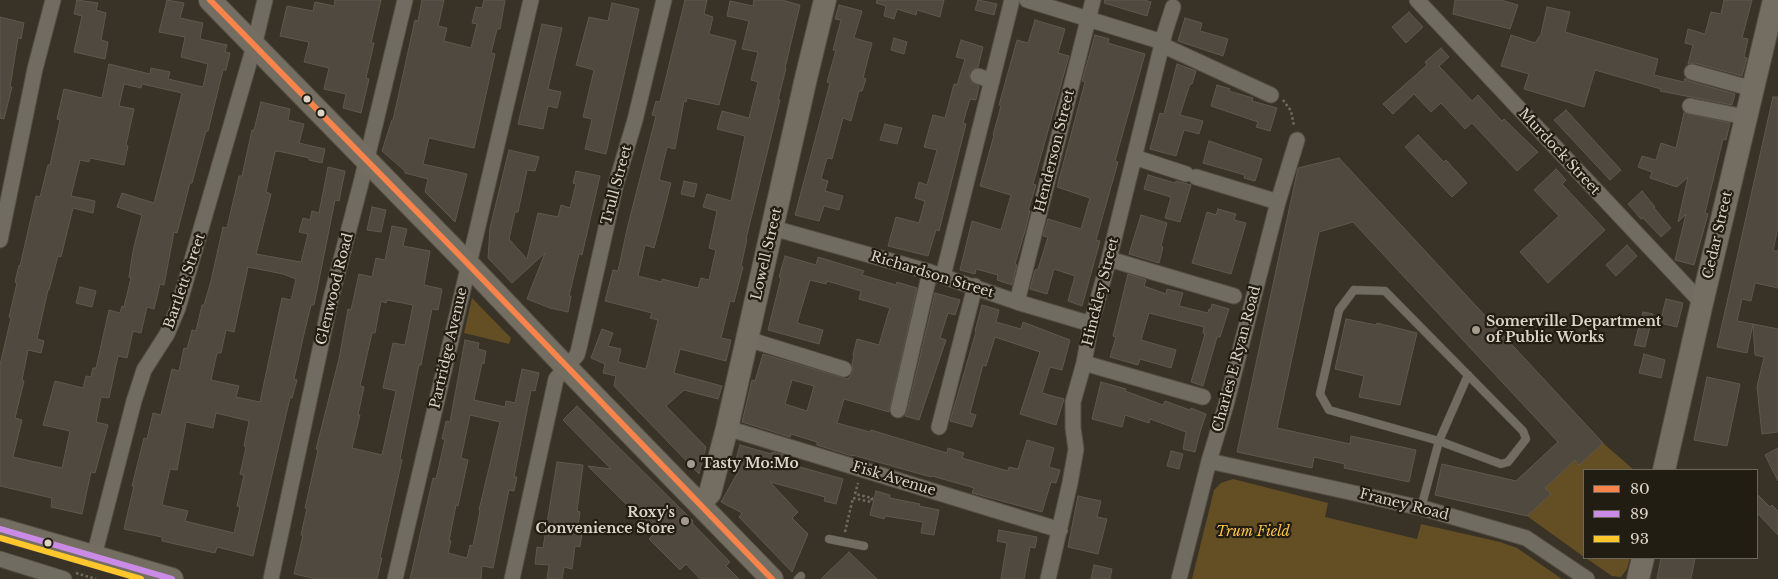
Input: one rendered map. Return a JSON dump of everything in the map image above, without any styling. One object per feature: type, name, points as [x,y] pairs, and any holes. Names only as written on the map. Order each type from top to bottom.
[{"type":"street","points":[[0,240],[35,69],[53,0]]},
{"type":"street","points":[[210,0],[772,579]]},
{"type":"street","name":"Bartlett Street","points":[[94,556],[134,401],[144,370],[167,334],[178,308],[254,46],[265,0]]},
{"type":"street","name":"Glenwood Road","points":[[270,579],[331,298],[405,0]]},
{"type":"street","name":"Partridge Avenue","points":[[395,579],[532,0]]},
{"type":"street","name":"Trull Street","points":[[512,579],[556,379],[577,355],[579,348],[616,184],[635,120],[664,0]]},
{"type":"street","name":"Lowell Street","points":[[700,504],[710,493],[727,428],[825,0]]},
{"type":"street","points":[[898,410],[937,274],[985,78],[1012,0]]},
{"type":"street","points":[[1027,0],[1156,40],[1162,45],[1271,95]]},
{"type":"street","name":"Henderson Street","points":[[1017,302],[1093,0]]},
{"type":"street","name":"Murdock Street","points":[[1417,0],[1702,303]]},
{"type":"street","name":"Cedar Street","points":[[1664,469],[1745,117],[1774,0]]},
{"type":"street","name":"Hinckley Street","points":[[1048,579],[1076,449],[1073,428],[1074,402],[1091,324],[1172,7]]},
{"type":"street","points":[[1692,72],[1752,89]]},
{"type":"street","points":[[1690,106],[1745,117]]},
{"type":"street","name":"Charles E Ryan Road","points":[[1179,579],[1296,140]]},
{"type":"street","points":[[1134,157],[1278,202]]},
{"type":"street","name":"Richardson Street","points":[[773,228],[937,274],[1017,302],[1091,324]]},
{"type":"street","points":[[1109,259],[1234,296]]},
{"type":"street","points":[[939,427],[975,286]]},
{"type":"street","points":[[747,341],[757,342],[844,369]]},
{"type":"street","points":[[1084,363],[1203,397]]},
{"type":"street","name":"Fisk Avenue","points":[[727,428],[1060,530]]},
{"type":"street","name":"Franey Road","points":[[1210,461],[1421,508],[1526,538],[1587,579]]},
{"type":"street","points":[[0,529],[172,579]]},
{"type":"street","points":[[0,559],[66,575]]},
{"type":"street","points":[[1638,579],[1643,559]]},
{"type":"lane","points":[[1354,290],[1385,291],[1523,431],[1526,439],[1508,462],[1500,464],[1439,441],[1329,410],[1320,394],[1340,310],[1354,290]]},
{"type":"lane","points":[[1421,508],[1439,441],[1468,375]]},
{"type":"lane","points":[[829,538],[864,546]]},
{"type":"path","points":[[1271,95],[1283,100],[1291,111],[1296,140]]},
{"type":"path","points":[[845,534],[853,498],[871,502],[872,498],[855,494],[860,477]]},
{"type":"path","points":[[66,575],[96,579]]},
{"type":"green space","points":[[472,298],[511,338],[509,344],[464,333]]},
{"type":"green space","points":[[1603,443],[1633,469],[1583,469],[1583,556],[1527,516],[1551,494],[1545,488],[1575,460],[1579,465]]},
{"type":"green space","name":"Trum Field","points":[[1233,479],[1328,503],[1325,517],[1417,539],[1421,524],[1500,542],[1517,548],[1562,579],[1192,579],[1214,490],[1221,483]]},
{"type":"green space","points":[[1587,559],[1630,559],[1627,569],[1621,577],[1612,576]]},
{"type":"building","points":[[77,0],[98,3],[96,10],[106,13],[101,40],[108,42],[105,59],[74,52],[82,16],[74,14]]},
{"type":"building","points":[[167,0],[184,3],[180,18],[203,23],[200,39],[227,45],[225,52],[230,53],[226,70],[223,70],[208,131],[206,131],[192,183],[190,183],[177,233],[174,232],[164,285],[160,284],[154,309],[147,307],[141,333],[133,331],[127,358],[118,356],[109,398],[101,397],[96,422],[108,425],[95,473],[91,472],[82,514],[51,507],[52,498],[0,486],[0,365],[11,318],[9,317],[17,283],[15,282],[36,196],[40,197],[48,165],[50,165],[60,120],[57,119],[64,89],[102,98],[109,64],[150,74],[151,68],[170,72],[168,79],[203,87],[208,64],[181,57],[185,37],[159,32]],"holes":[[[124,84],[141,88],[142,84],[182,93],[154,203],[122,193],[117,207],[142,215],[133,251],[129,277],[131,278],[124,307],[122,306],[120,313],[109,310],[96,368],[93,368],[91,377],[86,376],[83,388],[55,381],[43,425],[70,431],[62,468],[13,457],[22,420],[15,418],[24,381],[22,380],[28,350],[41,353],[44,341],[37,339],[48,290],[58,256],[61,257],[73,208],[93,213],[95,201],[71,196],[80,160],[89,162],[90,158],[124,165],[128,146],[126,145],[134,109],[119,106]]]},
{"type":"building","points":[[335,0],[381,0],[371,43],[374,43],[366,78],[369,79],[361,113],[343,108],[346,94],[324,89],[329,68],[304,62],[309,42],[280,36],[287,6],[313,11],[315,2],[334,6]]},
{"type":"building","points":[[422,0],[444,0],[438,26],[447,28],[444,41],[471,48],[477,24],[472,23],[476,7],[482,8],[484,0],[505,0],[500,29],[497,29],[491,53],[495,54],[474,148],[429,138],[423,164],[467,174],[455,222],[425,192],[428,179],[405,173],[382,151],[393,120],[415,20],[418,21]]},
{"type":"building","points":[[685,0],[707,0],[704,14],[713,17],[709,34],[736,41],[719,105],[687,98],[686,102],[684,101],[675,149],[667,147],[659,180],[671,183],[661,222],[654,248],[645,245],[638,276],[662,282],[662,279],[698,288],[701,278],[709,280],[716,250],[709,248],[717,211],[703,207],[707,194],[731,201],[745,136],[717,129],[722,111],[749,118],[758,82],[751,80],[758,52],[742,49],[749,21],[727,16],[730,1],[753,6],[754,0],[782,0],[800,5],[778,100],[780,100],[746,239],[741,266],[743,267],[734,302],[730,301],[721,338],[731,340],[726,361],[680,349],[674,373],[722,386],[718,399],[684,390],[666,406],[706,447],[699,474],[614,386],[616,376],[603,373],[605,364],[591,358],[602,329],[613,333],[608,346],[621,349],[618,362],[646,369],[658,320],[650,318],[652,313],[605,301],[613,270],[618,271],[656,116],[652,115],[656,101],[660,102]]},
{"type":"building","points":[[877,0],[944,0],[940,17],[917,10],[916,15],[897,9],[894,19],[884,16],[886,6],[876,3]]},
{"type":"building","points":[[978,0],[997,4],[994,15],[975,10]]},
{"type":"building","points":[[1105,0],[1144,0],[1151,2],[1147,16],[1104,3]]},
{"type":"building","points":[[1455,0],[1501,0],[1518,5],[1510,29],[1453,14]]},
{"type":"building","points":[[1724,0],[1752,0],[1742,38],[1748,39],[1744,57],[1747,58],[1742,76],[1695,63],[1688,64],[1693,45],[1685,43],[1688,29],[1705,34],[1711,12],[1721,14]]},
{"type":"building","points":[[612,3],[639,9],[606,154],[585,149],[592,119],[583,117],[594,70],[576,65],[589,17],[608,21]]},
{"type":"building","points":[[839,5],[862,11],[854,38],[872,43],[863,78],[866,79],[862,91],[859,91],[851,121],[843,118],[832,159],[827,158],[821,179],[828,181],[825,191],[843,196],[839,210],[824,206],[819,221],[795,215],[830,83],[827,82],[836,50],[833,50],[841,20],[835,19]]},
{"type":"building","points":[[1547,7],[1570,12],[1565,32],[1658,59],[1654,75],[1684,82],[1685,78],[1689,81],[1735,94],[1732,105],[1660,91],[1661,89],[1595,70],[1584,107],[1524,89],[1529,74],[1501,66],[1511,35],[1535,43],[1541,34]]},
{"type":"building","points":[[1409,12],[1423,27],[1406,43],[1392,27]]},
{"type":"building","points":[[0,17],[24,23],[21,39],[18,38],[10,87],[12,87],[4,119],[0,118]]},
{"type":"building","points":[[1185,18],[1202,23],[1200,31],[1228,39],[1223,56],[1178,41]]},
{"type":"building","points":[[1035,20],[1065,29],[1058,53],[1069,56],[1033,184],[1036,185],[1015,264],[1017,265],[1012,285],[997,280],[998,275],[976,269],[975,274],[960,270],[972,221],[1001,230],[1011,195],[980,186],[1017,40],[1028,43]]},
{"type":"building","points":[[542,24],[562,28],[548,89],[561,92],[557,108],[548,106],[543,129],[518,124]]},
{"type":"building","points":[[1095,35],[1109,39],[1108,43],[1145,54],[1115,161],[1118,162],[1096,240],[1100,241],[1082,306],[1068,301],[1075,276],[1054,269],[1047,294],[1030,289],[1048,237],[1043,236],[1048,219],[1081,229],[1090,198],[1057,187],[1085,82],[1082,81]]},
{"type":"building","points":[[894,38],[907,42],[904,54],[891,50]]},
{"type":"building","points":[[961,40],[983,47],[978,67],[972,69],[969,73],[971,82],[979,86],[976,100],[970,99],[963,123],[966,124],[939,231],[936,230],[928,256],[888,246],[896,217],[919,223],[925,201],[915,198],[919,182],[927,185],[937,150],[924,147],[933,115],[945,118],[954,84],[957,85],[965,59],[956,57]]},
{"type":"building","points":[[1441,48],[1449,57],[1439,66],[1472,101],[1478,95],[1502,121],[1504,119],[1538,152],[1517,171],[1472,123],[1465,129],[1441,103],[1431,112],[1414,94],[1393,114],[1383,104],[1427,65],[1425,62]]},
{"type":"building","points":[[1177,64],[1196,71],[1180,115],[1203,121],[1199,134],[1184,130],[1176,156],[1150,149],[1160,113],[1164,114]]},
{"type":"building","points":[[1217,85],[1230,89],[1229,91],[1253,98],[1252,101],[1277,108],[1270,131],[1256,127],[1258,122],[1211,106]]},
{"type":"building","points":[[1773,97],[1778,97],[1778,227],[1773,251],[1778,251],[1778,288],[1755,283],[1751,301],[1742,299],[1737,321],[1753,324],[1747,353],[1717,347]]},
{"type":"building","points":[[261,102],[290,109],[288,120],[304,124],[299,143],[325,149],[322,163],[309,160],[309,158],[278,151],[275,152],[266,192],[271,194],[256,254],[301,262],[308,234],[299,232],[303,218],[310,220],[312,211],[319,213],[328,167],[345,171],[339,201],[335,200],[314,305],[311,305],[294,379],[297,380],[292,398],[290,398],[253,556],[217,547],[215,553],[162,541],[162,537],[124,529],[144,438],[147,439],[153,413],[161,415],[172,369],[179,371],[184,348],[187,349],[192,330],[196,331],[202,305],[204,305],[211,281],[223,227],[227,228],[239,176],[242,176],[252,130],[254,130]],"holes":[[[248,267],[283,274],[296,279],[291,300],[282,298],[260,402],[236,397],[239,386],[211,380],[217,353],[221,353],[226,330],[234,332]],[[216,413],[249,421],[240,474],[244,475],[237,506],[240,507],[234,533],[185,521],[188,511],[162,505],[170,469],[177,470],[186,422],[213,428]]]},
{"type":"building","points":[[1566,110],[1621,170],[1610,180],[1554,120]]},
{"type":"building","points":[[1684,113],[1730,123],[1726,140],[1723,139],[1705,213],[1708,214],[1694,265],[1675,260],[1686,214],[1678,222],[1688,177],[1677,187],[1650,178],[1652,172],[1638,167],[1642,156],[1656,160],[1661,143],[1676,148]]},
{"type":"building","points":[[885,124],[902,128],[897,144],[880,140]]},
{"type":"building","points":[[1418,135],[1444,162],[1446,160],[1467,183],[1452,197],[1405,147]]},
{"type":"building","points":[[1209,141],[1262,159],[1255,181],[1244,178],[1245,175],[1203,163]]},
{"type":"building","points":[[509,150],[539,157],[535,171],[527,170],[518,212],[515,212],[509,239],[527,259],[538,213],[558,217],[561,205],[570,208],[576,184],[573,183],[576,171],[600,176],[582,255],[579,254],[569,296],[571,296],[568,312],[550,308],[527,299],[545,253],[512,283],[488,258],[490,228]]},
{"type":"building","name":"Somerville Department of Public Works","points":[[1339,158],[1603,443],[1579,465],[1575,460],[1545,488],[1551,494],[1527,516],[1435,495],[1442,464],[1516,481],[1558,442],[1353,222],[1319,232],[1277,428],[1350,444],[1351,436],[1416,450],[1409,482],[1344,468],[1345,464],[1314,457],[1312,468],[1237,452],[1298,168]]},
{"type":"building","points":[[1556,169],[1566,180],[1562,184],[1605,230],[1548,283],[1520,252],[1559,216],[1534,190]]},
{"type":"building","points":[[1148,175],[1175,183],[1176,181],[1191,185],[1180,222],[1165,218],[1171,197],[1144,189]]},
{"type":"building","points":[[684,181],[697,184],[694,197],[681,194]]},
{"type":"building","points":[[1642,191],[1671,228],[1661,237],[1628,204]]},
{"type":"building","points":[[372,207],[386,210],[381,232],[367,230]]},
{"type":"building","points":[[1218,209],[1236,214],[1234,220],[1246,223],[1231,274],[1192,263],[1207,212],[1216,215]]},
{"type":"building","points":[[1141,215],[1167,223],[1159,263],[1129,254]]},
{"type":"building","points":[[392,226],[407,229],[403,246],[430,251],[424,285],[442,289],[438,310],[432,309],[421,365],[419,365],[400,459],[402,460],[377,579],[317,579],[294,574],[303,535],[301,535],[307,508],[305,508],[318,450],[316,449],[339,359],[348,309],[351,310],[359,274],[372,277],[376,258],[385,260]],"holes":[[[387,300],[413,305],[405,345],[393,343],[383,388],[396,391],[382,455],[352,448],[364,387],[360,386],[372,333],[375,333],[381,301],[386,303]]]},
{"type":"building","points":[[1627,245],[1637,256],[1616,276],[1606,265]]},
{"type":"building","points":[[785,256],[816,265],[818,257],[864,271],[862,275],[896,285],[897,282],[917,288],[889,412],[844,399],[837,423],[870,432],[871,430],[947,453],[948,448],[964,453],[962,458],[1008,471],[1009,467],[1018,469],[1027,440],[1054,448],[1049,467],[1060,470],[1056,483],[1051,482],[1042,512],[972,493],[974,488],[852,456],[817,445],[817,442],[791,434],[790,437],[742,422],[752,380],[755,381],[763,354],[848,379],[853,371],[853,355],[857,339],[879,345],[890,308],[859,299],[861,291],[827,281],[826,284],[810,280],[797,323],[823,330],[819,344],[768,330],[781,278],[779,277]],"holes":[[[792,380],[814,386],[807,411],[785,404]]]},
{"type":"building","points":[[1128,274],[1146,280],[1144,286],[1166,294],[1167,289],[1183,293],[1179,306],[1208,313],[1212,304],[1229,309],[1220,337],[1217,337],[1203,386],[1191,382],[1205,334],[1203,333],[1204,327],[1149,313],[1141,340],[1176,350],[1171,368],[1140,359],[1138,365],[1110,357],[1116,337],[1113,336]]},
{"type":"building","points":[[80,287],[96,291],[92,307],[76,303]]},
{"type":"building","points":[[935,293],[960,300],[955,315],[948,313],[940,338],[946,340],[919,420],[905,416]]},
{"type":"building","points":[[1666,299],[1683,303],[1677,327],[1660,323]]},
{"type":"building","points":[[982,305],[999,310],[996,322],[1021,329],[1023,322],[1070,340],[1062,370],[1050,367],[1042,393],[1064,399],[1056,425],[1020,414],[1040,352],[995,337],[986,366],[983,365],[970,413],[976,415],[972,427],[950,421]]},
{"type":"building","points":[[1643,312],[1653,314],[1645,347],[1634,345]]},
{"type":"building","points":[[1346,319],[1376,325],[1377,323],[1417,333],[1400,405],[1359,397],[1364,376],[1335,369]]},
{"type":"building","points":[[1753,324],[1778,329],[1778,432],[1762,434],[1757,387],[1764,357],[1755,355]]},
{"type":"building","points":[[465,340],[479,343],[478,349],[486,351],[474,400],[505,407],[506,401],[515,403],[522,369],[539,373],[535,391],[531,390],[514,477],[517,477],[514,491],[509,490],[493,568],[482,566],[481,579],[410,579],[433,478],[436,479],[445,439],[442,439],[446,421],[450,422]],"holes":[[[470,415],[500,422],[479,510],[473,546],[470,545],[467,558],[448,553],[456,505],[458,506],[468,460],[461,458]]]},
{"type":"building","points":[[1644,354],[1665,360],[1661,378],[1639,373]]},
{"type":"building","points":[[1707,377],[1740,384],[1727,446],[1694,440]]},
{"type":"building","points":[[1101,382],[1126,389],[1125,391],[1163,405],[1165,401],[1206,414],[1195,452],[1183,449],[1186,432],[1150,419],[1149,423],[1125,415],[1122,427],[1092,419]]},
{"type":"building","points":[[577,406],[693,521],[692,523],[730,562],[726,566],[739,579],[700,579],[686,564],[680,570],[649,539],[655,533],[588,466],[611,469],[563,420]]},
{"type":"building","points":[[740,445],[771,454],[772,452],[784,455],[782,462],[843,479],[836,504],[824,501],[825,497],[770,482],[798,512],[792,518],[808,534],[792,572],[739,517],[742,513],[721,502],[742,465],[735,463]]},
{"type":"building","points":[[1778,448],[1778,481],[1765,455]]},
{"type":"building","points":[[1171,451],[1183,454],[1179,469],[1167,466]]},
{"type":"building","points":[[557,462],[583,465],[577,511],[580,512],[577,532],[582,533],[580,547],[575,546],[572,569],[564,567],[562,579],[547,579],[549,565],[535,564],[537,547],[543,548]]},
{"type":"building","points":[[876,491],[890,495],[890,498],[939,510],[934,535],[921,533],[923,522],[885,516],[884,519],[870,515]]},
{"type":"building","points":[[1758,495],[1770,507],[1772,505],[1778,511],[1778,535],[1758,514]]},
{"type":"building","points":[[1078,496],[1101,501],[1097,517],[1107,519],[1098,554],[1068,547]]},
{"type":"building","points":[[999,530],[1037,537],[1035,548],[1030,547],[1024,579],[1001,579],[1007,543],[997,541]]},
{"type":"building","points":[[849,552],[877,579],[821,579]]},
{"type":"building","points":[[1661,559],[1695,559],[1691,579],[1657,579]]},
{"type":"building","points":[[1094,565],[1112,569],[1110,579],[1091,579]]},
{"type":"transit line","name":"80","points":[[210,0],[772,579]]},
{"type":"transit line","name":"89","points":[[0,529],[172,579]]},
{"type":"transit line","name":"93","points":[[0,538],[141,579]]},
{"type":"place","name":"Somerville Department of Public Works","points":[[1476,330]]},
{"type":"place","name":"Tasty Mo:Mo","points":[[691,464]]},
{"type":"place","name":"Roxy's Convenience Store","points":[[685,521]]}]
